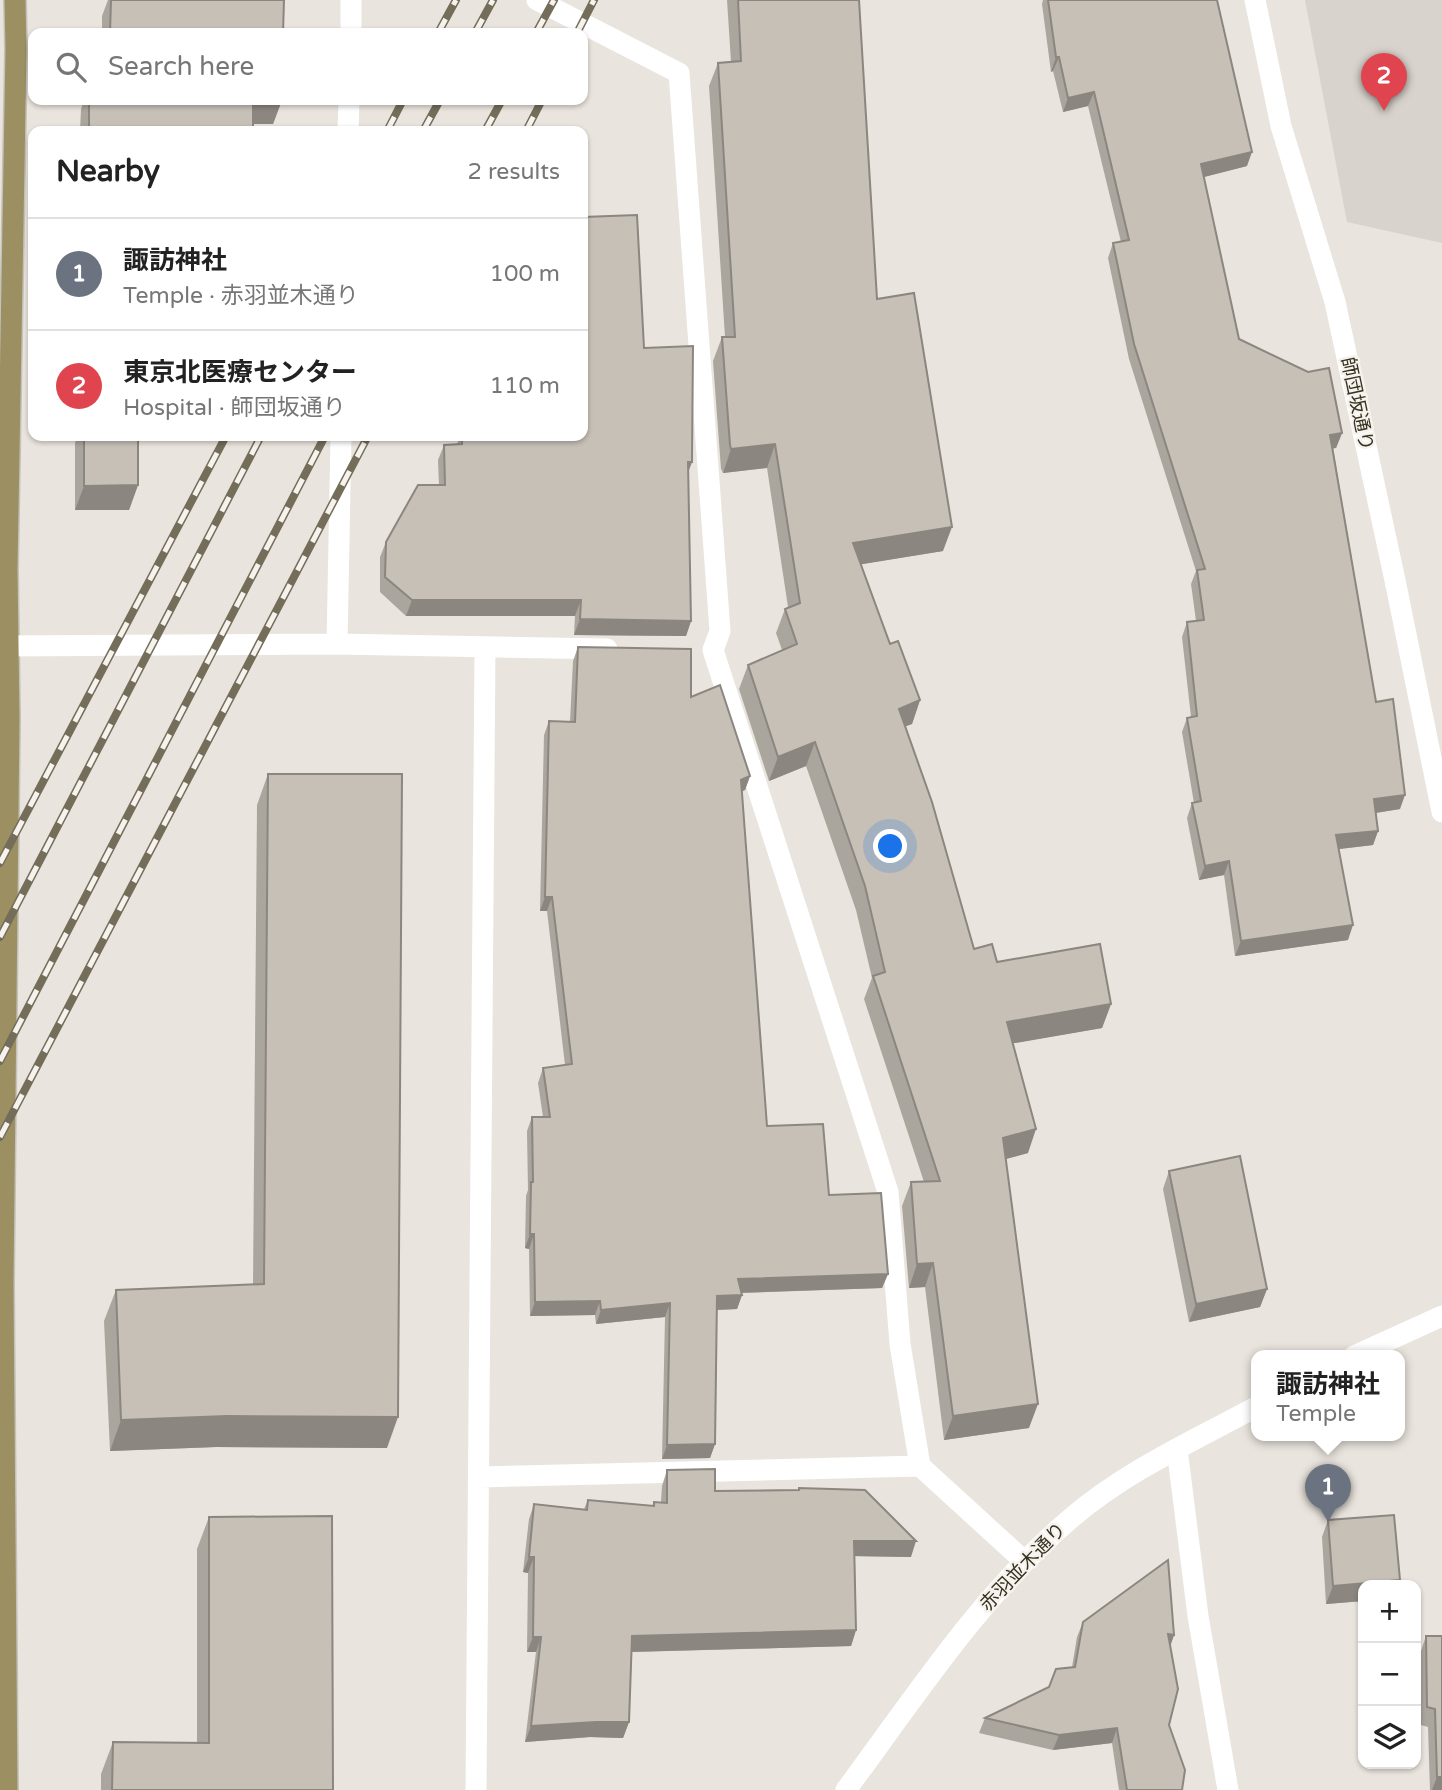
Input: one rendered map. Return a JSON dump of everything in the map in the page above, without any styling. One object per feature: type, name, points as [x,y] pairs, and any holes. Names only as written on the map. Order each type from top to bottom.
[{"type":"main road","points":[[7,1790],[1,1351],[9,718],[4,646],[15,0]]},
{"type":"street","points":[[351,0],[351,28]]},
{"type":"street","points":[[537,0],[679,72],[720,631],[706,650],[888,1192],[900,1344],[920,1466],[1024,1560]]},
{"type":"street","name":"師団坂通り","points":[[1255,0],[1281,126],[1335,302],[1442,812]]},
{"type":"street","points":[[348,126],[349,105]]},
{"type":"street","points":[[337,644],[341,441]]},
{"type":"street","points":[[4,646],[337,644],[629,649]]},
{"type":"street","points":[[476,1790],[485,647]]},
{"type":"street","points":[[1367,1350],[1442,1316]]},
{"type":"street","name":"赤羽並木通り","points":[[846,1790],[969,1624],[1024,1560],[1071,1518],[1128,1477],[1251,1410]]},
{"type":"street","points":[[1177,1450],[1198,1616],[1228,1790]]},
{"type":"street","points":[[480,1477],[920,1466]]},
{"type":"shaded area","points":[[1305,0],[1442,0],[1442,243],[1347,222]]},
{"type":"building","points":[[111,0],[284,0],[283,28],[110,28]]},
{"type":"building","points":[[738,0],[859,0],[877,299],[914,293],[952,527],[853,543],[890,644],[898,641],[920,700],[899,709],[932,802],[974,949],[992,944],[997,962],[1100,944],[1111,1004],[1007,1022],[1036,1129],[1003,1138],[1038,1404],[953,1416],[933,1263],[917,1264],[911,1182],[940,1181],[873,976],[885,972],[865,886],[815,742],[778,757],[748,665],[797,644],[785,609],[800,603],[775,444],[731,449],[730,445],[722,337],[735,337],[718,63],[741,61]]},
{"type":"building","points":[[1048,0],[1217,0],[1252,152],[1201,164],[1239,339],[1308,372],[1329,368],[1342,433],[1330,435],[1376,702],[1393,699],[1405,795],[1374,799],[1378,831],[1336,835],[1353,925],[1241,941],[1229,861],[1205,866],[1192,803],[1201,801],[1187,718],[1197,716],[1187,622],[1204,620],[1197,570],[1205,569],[1134,344],[1113,243],[1129,240],[1094,92],[1068,98],[1059,57],[1056,57]]},
{"type":"building","points":[[89,105],[253,105],[253,126],[89,126]]},
{"type":"building","points":[[637,215],[644,348],[693,346],[692,462],[688,462],[691,621],[580,619],[581,600],[412,600],[385,577],[386,542],[418,485],[445,485],[444,445],[462,444],[462,441],[588,441],[588,217]]},
{"type":"building","points":[[84,441],[138,441],[138,485],[84,486]]},
{"type":"building","points":[[578,647],[691,649],[691,697],[720,685],[750,776],[741,780],[767,1126],[823,1124],[829,1195],[881,1193],[888,1274],[738,1279],[742,1295],[717,1296],[715,1444],[667,1445],[670,1303],[601,1310],[600,1301],[535,1302],[534,1234],[530,1234],[533,1182],[532,1117],[550,1117],[543,1068],[572,1064],[552,897],[545,897],[549,721],[575,722]]},
{"type":"building","points":[[268,774],[402,774],[398,1417],[227,1416],[121,1420],[116,1290],[264,1284]]},
{"type":"building","points":[[1240,1156],[1267,1289],[1196,1304],[1169,1171]]},
{"type":"building","points":[[715,1469],[715,1491],[799,1488],[865,1490],[916,1541],[854,1541],[856,1630],[632,1636],[629,1722],[531,1726],[541,1637],[533,1637],[534,1557],[529,1557],[534,1504],[587,1510],[588,1500],[654,1506],[654,1502],[667,1503],[667,1470]]},
{"type":"building","points":[[1394,1515],[1400,1580],[1358,1580],[1358,1584],[1333,1586],[1328,1520]]},
{"type":"building","points":[[332,1516],[333,1790],[112,1790],[113,1742],[209,1743],[209,1517]]},
{"type":"building","points":[[1168,1560],[1174,1635],[1168,1634],[1178,1689],[1169,1725],[1185,1770],[1182,1790],[1127,1790],[1117,1728],[1059,1735],[985,1718],[1049,1687],[1056,1669],[1075,1667],[1083,1622]]},
{"type":"building","points":[[1426,1636],[1442,1636],[1442,1777],[1437,1777],[1435,1709],[1427,1707]]},
{"type":"railway","points":[[441,28],[456,0]]},
{"type":"railway","points":[[478,28],[493,0]]},
{"type":"railway","points":[[539,28],[554,0]]},
{"type":"railway","points":[[580,28],[594,0]]},
{"type":"railway","points":[[390,126],[400,105]]},
{"type":"railway","points":[[426,126],[437,105]]},
{"type":"railway","points":[[488,126],[499,105]]},
{"type":"railway","points":[[529,126],[539,105]]},
{"type":"railway","points":[[0,863],[223,441]]},
{"type":"railway","points":[[0,937],[258,441]]},
{"type":"railway","points":[[0,1061],[322,441]]},
{"type":"railway","points":[[0,1137],[365,441]]},
{"type":"place","name":"東京北医療センター","points":[[1384,111]]},
{"type":"place","name":"諏訪神社","points":[[1328,1522]]}]
